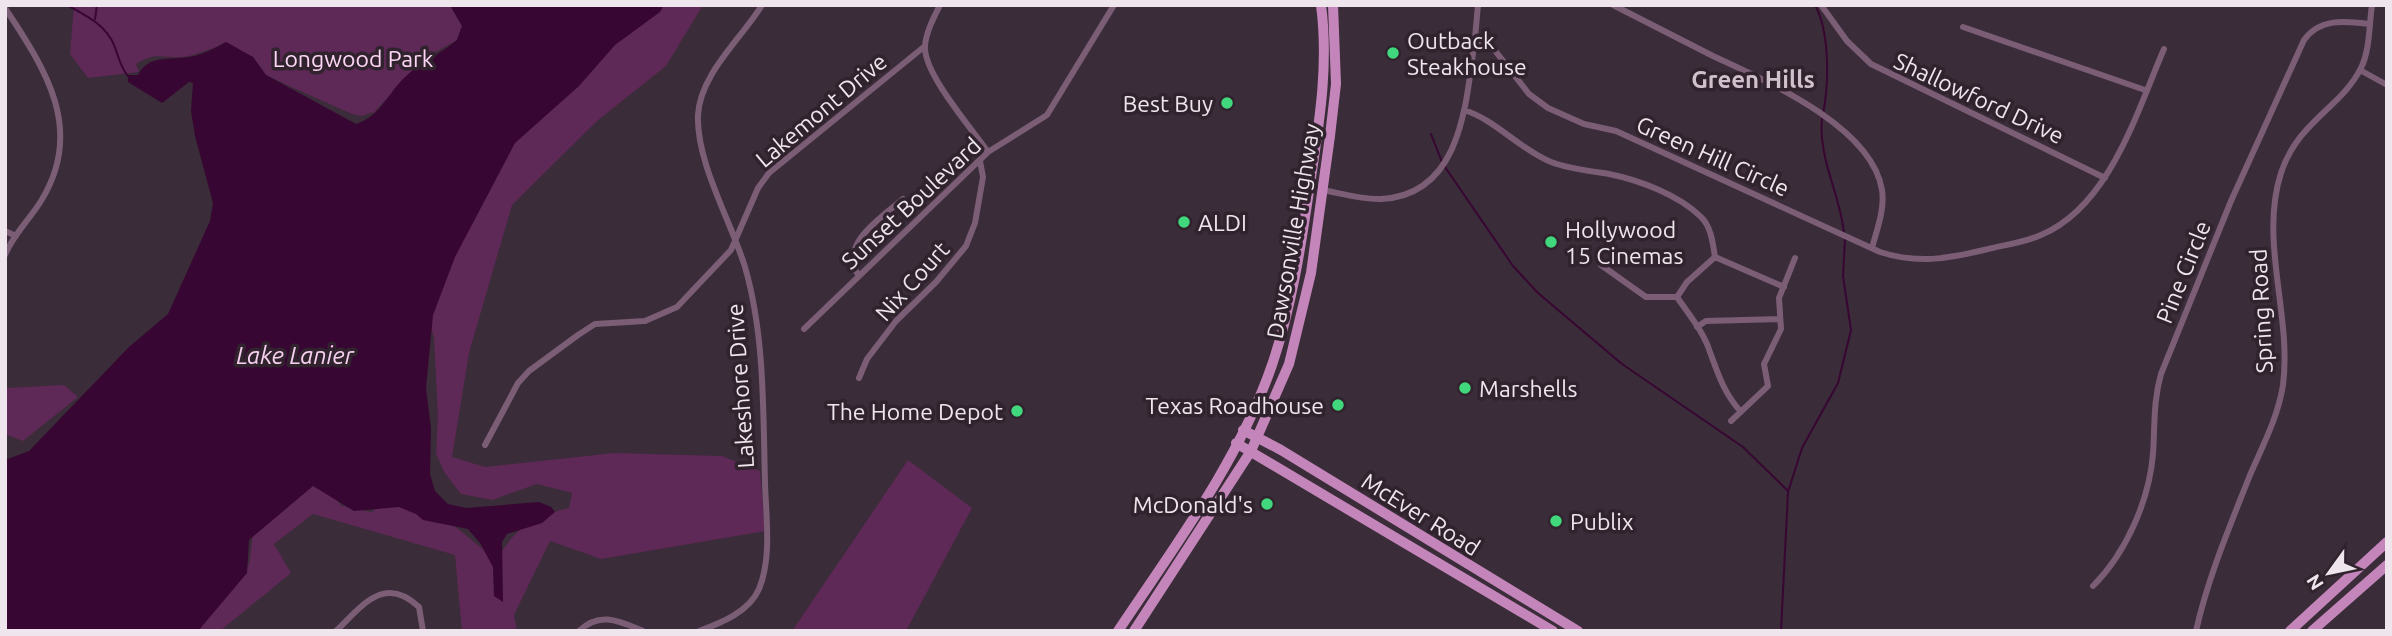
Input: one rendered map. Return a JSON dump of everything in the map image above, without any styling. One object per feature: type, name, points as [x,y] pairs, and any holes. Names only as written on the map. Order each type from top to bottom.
[{"type":"main road","name":"Dawsonville Highway","points":[[1118,631],[1204,500],[1243,430],[1271,367],[1297,268],[1323,94],[1321,5]]},
{"type":"main road","name":"Dawsonville Highway","points":[[1134,631],[1258,439],[1296,341],[1311,273],[1336,84],[1333,5]]},
{"type":"main road","name":"McEver Road","points":[[1243,430],[1578,631]]},
{"type":"main road","name":"McEver Road","points":[[1236,443],[1553,631]]},
{"type":"main road","points":[[1396,537],[1405,535],[1415,539],[1461,566],[1474,569]]},
{"type":"main road","points":[[2290,631],[2387,542]]},
{"type":"main road","points":[[2312,631],[2387,565]]},
{"type":"street","name":"Lakeshore Drive","points":[[699,631],[735,614],[755,597],[761,582],[766,545],[759,346],[753,302],[736,241],[703,149],[698,112],[704,90],[762,5]]},
{"type":"street","points":[[940,5],[925,46],[937,79],[988,152]]},
{"type":"street","name":"Sunset Boulevard","points":[[804,329],[988,152],[1034,125],[1052,110],[1114,5]]},
{"type":"street","points":[[1322,190],[1378,199],[1397,197],[1425,185],[1439,173],[1454,150],[1464,110],[1478,5]]},
{"type":"street","points":[[1613,5],[1785,90],[1833,123],[1866,157],[1882,188],[1882,212],[1872,247]]},
{"type":"street","name":"Shallowford Drive","points":[[1821,5],[1847,41],[1871,64],[2105,178]]},
{"type":"street","points":[[2372,5],[2360,70],[2387,85]]},
{"type":"street","points":[[5,8],[48,82],[61,122],[60,152],[55,174],[41,201],[5,255]]},
{"type":"street","name":"Pine Circle","points":[[2093,586],[2113,563],[2138,514],[2149,477],[2153,403],[2161,374],[2231,201],[2304,40],[2310,32],[2326,23],[2369,24]]},
{"type":"street","points":[[1963,27],[2145,90]]},
{"type":"street","name":"Green Hill Circle","points":[[1475,38],[1493,48],[1529,94],[1548,108],[1584,124],[1616,131],[1872,247],[1908,260],[1925,261],[2025,241],[2060,225],[2105,178],[2126,138],[2164,48]]},
{"type":"street","name":"Lakemont Drive","points":[[485,445],[510,393],[528,371],[595,324],[645,320],[677,307],[736,241],[758,188],[769,173],[925,46]]},
{"type":"street","name":"Spring Road","points":[[2196,631],[2217,561],[2267,438],[2283,383],[2282,306],[2275,228],[2275,201],[2280,176],[2297,138],[2360,70]]},
{"type":"street","points":[[1464,110],[1481,116],[1514,142],[1551,162],[1651,187],[1686,206],[1703,218],[1713,240],[1715,257]]},
{"type":"street","name":"Nix Court","points":[[859,379],[867,359],[896,321],[936,282],[966,246],[975,223],[983,177],[980,161]]},
{"type":"street","name":"Nix Court","points":[[859,276],[851,262],[852,252],[869,230],[904,199]]},
{"type":"street","points":[[5,231],[16,236]]},
{"type":"street","points":[[1715,257],[1784,287]]},
{"type":"street","points":[[1677,298],[1687,282],[1715,257]]},
{"type":"street","points":[[1731,421],[1768,386],[1764,364],[1782,329],[1779,298],[1795,258]]},
{"type":"street","points":[[1601,265],[1646,297],[1677,298]]},
{"type":"street","points":[[1677,298],[1707,344],[1714,370],[1741,412]]},
{"type":"street","points":[[1697,327],[1706,321],[1780,319]]},
{"type":"street","points":[[336,631],[366,602],[379,594],[390,593],[401,594],[419,607],[423,631]]},
{"type":"street","points":[[579,631],[592,621],[606,618],[643,631]]},
{"type":"green space","name":"Longwood Park","points":[[74,5],[450,5],[462,26],[457,40],[425,58],[375,111],[385,127],[373,112],[362,116],[352,114],[266,75],[253,57],[226,42],[184,57],[149,58],[136,64],[139,72],[88,78],[70,54]]},
{"type":"green space","points":[[646,5],[703,5],[666,66],[597,121],[512,205],[469,353],[452,457],[485,467],[614,453],[722,456],[760,471],[765,531],[601,559],[550,541],[514,615],[517,631],[462,631],[455,555],[313,514],[274,544],[291,573],[220,631],[177,631],[249,565],[253,533],[314,476],[342,506],[371,512],[401,495],[447,520],[489,554],[499,556],[513,536],[528,523],[569,508],[572,493],[537,484],[492,500],[461,494],[444,472],[436,453],[438,416],[434,337],[423,305],[485,177],[533,115]]},
{"type":"green space","points":[[64,385],[78,397],[23,441],[5,434],[5,388]]},
{"type":"green space","points":[[908,460],[972,508],[906,631],[792,631]]},
{"type":"water","name":"Lake Lanier","points":[[450,5],[664,5],[660,12],[615,45],[579,86],[515,143],[455,257],[433,315],[426,388],[431,428],[430,474],[435,491],[448,504],[466,508],[539,502],[551,507],[555,512],[542,523],[507,534],[502,542],[503,602],[494,596],[493,567],[480,543],[468,529],[423,520],[399,507],[354,511],[313,486],[249,540],[247,573],[198,631],[5,631],[5,460],[29,451],[129,347],[168,314],[210,221],[213,203],[191,111],[193,83],[189,82],[162,103],[128,82],[128,75],[138,75],[148,63],[194,56],[226,42],[253,57],[266,75],[356,124],[377,111],[409,73],[457,40],[462,26]]},
{"type":"waterway","points":[[67,5],[106,31],[128,76]]},
{"type":"waterway","points":[[95,19],[97,5]]},
{"type":"waterway","points":[[1815,5],[1826,43],[1823,114]]},
{"type":"waterway","points":[[1822,119],[1823,148],[1844,233]]},
{"type":"waterway","points":[[1431,134],[1442,162]]},
{"type":"waterway","points":[[1445,167],[1513,266],[1538,293],[1622,364],[1743,447],[1788,491]]},
{"type":"waterway","points":[[1781,631],[1788,492],[1802,448],[1838,383],[1851,330],[1843,276],[1845,239]]},
{"type":"place","name":"Outback Steakhouse","points":[[1393,53]]},
{"type":"place","name":"Best Buy","points":[[1227,103]]},
{"type":"place","name":"ALDI","points":[[1184,222]]},
{"type":"place","name":"Hollywood 15 Cinemas","points":[[1551,242]]},
{"type":"place","name":"Marshells","points":[[1465,388]]},
{"type":"place","name":"Texas Roadhouse","points":[[1338,405]]},
{"type":"place","name":"The Home Depot","points":[[1017,411]]},
{"type":"place","name":"McDonald's","points":[[1267,504]]},
{"type":"place","name":"Publix","points":[[1556,521]]},
{"type":"district","name":"Green Hills","points":[[1753,79]]}]
